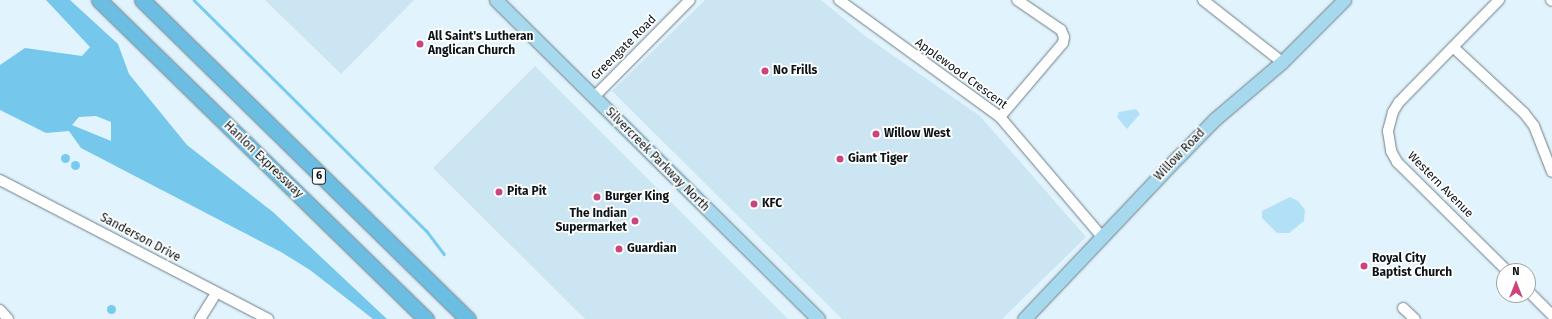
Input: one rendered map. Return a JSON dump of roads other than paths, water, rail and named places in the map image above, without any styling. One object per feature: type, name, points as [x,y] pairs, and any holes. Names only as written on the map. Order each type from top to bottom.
[{"type":"highway","name":"Hanlon Expressway","points":[[100,0],[426,319]]},
{"type":"highway","name":"6","points":[[142,0],[468,319]]},
{"type":"main road","name":"Silvercreek Parkway North","points":[[496,0],[818,319]]},
{"type":"main road","name":"Willow Road","points":[[1024,319],[1215,119],[1282,62],[1344,0]]},
{"type":"street","name":"Greengate Road","points":[[594,97],[690,0]]},
{"type":"street","name":"Applewood Crescent","points":[[839,0],[1000,117],[1102,237]]},
{"type":"street","points":[[1000,117],[1063,43],[1064,37],[1061,30],[1017,0]]},
{"type":"street","points":[[1203,0],[1282,62]]},
{"type":"street","name":"Western Avenue","points":[[1499,0],[1399,102],[1390,123],[1390,147],[1397,162],[1499,263]]},
{"type":"street","points":[[1453,47],[1524,113],[1534,126],[1552,172]]},
{"type":"street","name":"Sanderson Drive","points":[[0,180],[268,319]]},
{"type":"street","points":[[200,319],[216,292]]},
{"type":"street","points":[[1536,299],[1552,315]]},
{"type":"street","points":[[1403,308],[1415,319]]},
{"type":"street","points":[[0,310],[8,319]]},
{"type":"waterway","points":[[194,0],[426,230],[444,254]]},
{"type":"place","name":"All Saint's Lutheran Anglican Church","points":[[420,44]]},
{"type":"place","name":"No Frills","points":[[765,71]]},
{"type":"place","name":"Willow West","points":[[876,134]]},
{"type":"place","name":"Giant Tiger","points":[[840,159]]},
{"type":"place","name":"Pita Pit","points":[[499,192]]},
{"type":"place","name":"Burger King","points":[[597,197]]},
{"type":"place","name":"KFC","points":[[754,204]]},
{"type":"place","name":"The Indian Supermarket","points":[[635,221]]},
{"type":"place","name":"Guardian","points":[[619,249]]},
{"type":"place","name":"Royal City Baptist Church","points":[[1364,266]]}]
